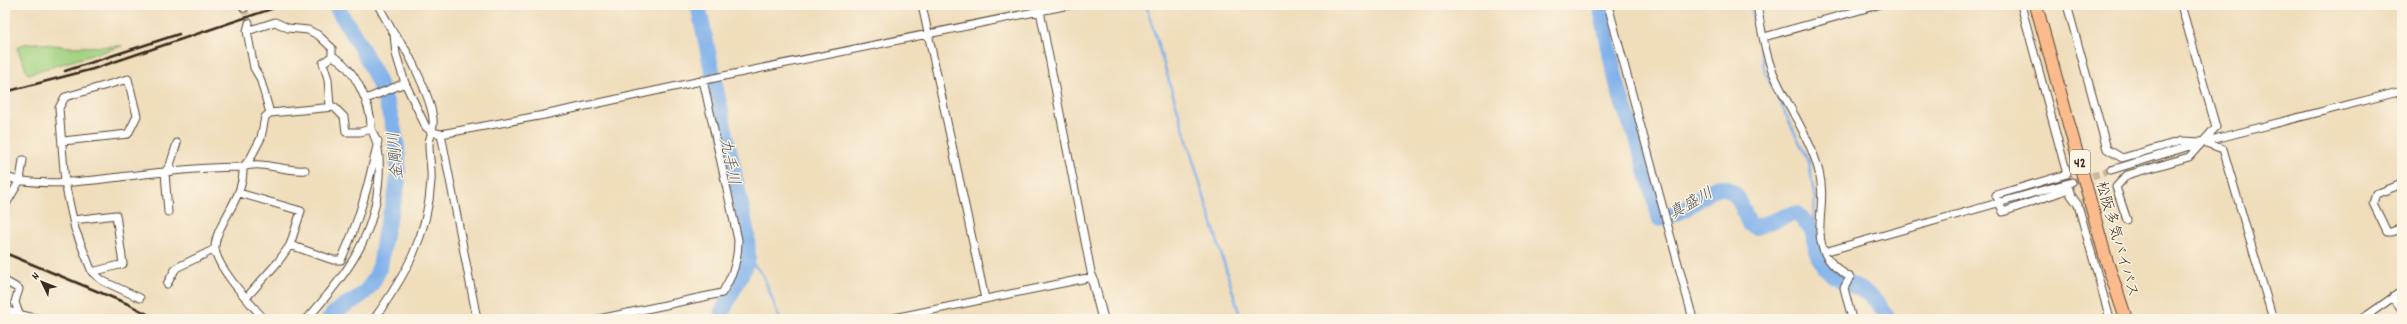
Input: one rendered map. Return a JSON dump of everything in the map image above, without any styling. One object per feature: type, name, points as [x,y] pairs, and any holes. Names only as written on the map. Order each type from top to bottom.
[{"type":"highway","name":"松阪多気バイパス","points":[[2036,5],[2106,259],[2126,319]]},
{"type":"street","points":[[388,5],[381,8],[394,34],[402,84],[426,127],[432,132],[441,134],[544,115],[704,80],[1068,5]]},
{"type":"street","points":[[922,5],[985,299]]},
{"type":"street","points":[[1608,5],[1693,319]]},
{"type":"street","points":[[1756,5],[1771,69],[1814,156],[1820,172],[1819,236],[1824,252],[1838,271],[1850,277],[1844,288],[1852,319]]},
{"type":"street","points":[[1764,37],[1878,5]]},
{"type":"street","points":[[2021,5],[2067,174],[1996,195],[1998,203],[2003,212],[2069,190],[2078,204],[2110,319]]},
{"type":"street","points":[[2067,5],[2107,149],[2122,158],[2181,141],[2203,142],[2224,149],[2272,319]]},
{"type":"street","points":[[2127,220],[2116,187],[2127,175],[2189,157],[2216,126],[2181,5]]},
{"type":"street","points":[[1040,11],[1092,277],[1103,319]]},
{"type":"street","points":[[247,31],[275,22],[288,28],[308,30],[318,35],[332,48],[332,56]]},
{"type":"street","points":[[249,23],[247,31],[254,68],[260,78],[270,113]]},
{"type":"street","points":[[374,319],[399,284],[416,251],[426,220],[431,180],[429,143],[434,124],[430,108],[413,63],[400,39],[394,34]]},
{"type":"street","points":[[307,319],[336,287],[360,251],[373,219],[378,194],[380,160],[378,141],[371,129],[371,117],[366,99],[355,80],[338,59],[332,56]]},
{"type":"street","points":[[330,106],[328,78],[323,62],[332,56]]},
{"type":"street","points":[[63,141],[128,134],[137,116],[128,79],[65,97],[59,108],[63,141],[65,183],[73,220],[92,272],[103,280],[140,298]]},
{"type":"street","points":[[597,319],[722,293],[732,277],[738,258],[737,232],[704,80]]},
{"type":"street","points":[[366,99],[402,84]]},
{"type":"street","points":[[2111,170],[2203,142],[2402,91]]},
{"type":"street","points":[[264,319],[246,298],[234,287],[215,249],[218,234],[239,193],[244,175],[243,167],[250,159],[261,138],[265,118],[270,113],[307,111],[330,106],[334,107],[344,117],[346,132],[360,132],[371,129]]},
{"type":"street","points":[[441,134],[477,319]]},
{"type":"street","points":[[290,245],[333,260],[341,260],[355,230],[369,185],[378,141]]},
{"type":"street","points":[[168,212],[165,172],[170,165],[177,143]]},
{"type":"street","points":[[5,206],[20,180],[23,160]]},
{"type":"street","points":[[5,177],[38,183],[65,183],[165,172],[243,167],[251,164],[293,171],[305,170]]},
{"type":"street","points":[[1824,252],[2072,182]]},
{"type":"street","points":[[2402,184],[2376,194],[2373,203],[2387,232],[2402,228]]},
{"type":"street","points":[[239,193],[302,211],[290,245],[278,262],[246,298]]},
{"type":"street","points":[[73,220],[116,215],[123,264],[92,272]]},
{"type":"street","points":[[167,284],[176,268],[215,249]]},
{"type":"street","points":[[889,319],[1092,277]]},
{"type":"street","points":[[5,281],[19,289],[15,302],[19,314]]},
{"type":"street","points":[[2362,319],[2402,291]]},
{"type":"street","points":[[2393,297],[2402,310]]},
{"type":"street","points":[[5,309],[39,319]]},
{"type":"green space","points":[[37,43],[70,47],[122,46],[28,74],[17,48],[23,44]]},
{"type":"waterway","name":"金剛川","points":[[329,319],[339,309],[362,294],[376,276],[382,259],[385,234],[398,183],[397,152],[394,129],[388,107],[370,64],[335,5]]},
{"type":"waterway","name":"九手川","points":[[698,5],[747,233],[748,258],[745,267],[722,312]]},
{"type":"waterway","points":[[1146,5],[1241,319]]},
{"type":"waterway","name":"真盛川","points":[[1600,5],[1618,88],[1636,135],[1660,219],[1685,209],[1716,187],[1724,188],[1735,195],[1749,224],[1756,227],[1792,214],[1798,214],[1812,230],[1818,256],[1825,267],[1834,276],[1867,293],[1877,302],[1889,319]]},
{"type":"waterway","points":[[1750,5],[1765,72],[1809,162],[1815,201],[1812,230]]},
{"type":"waterway","points":[[748,258],[763,275],[780,319]]},
{"type":"waterway","name":"九手川","points":[[720,319],[722,312]]},
{"type":"tunnel","points":[[244,8],[249,23]]},
{"type":"tunnel","points":[[2072,182],[2111,170]]},
{"type":"railway","points":[[5,92],[93,69],[283,5]]},
{"type":"railway","points":[[65,71],[179,34]]},
{"type":"railway","points":[[5,253],[128,304],[157,319]]}]
